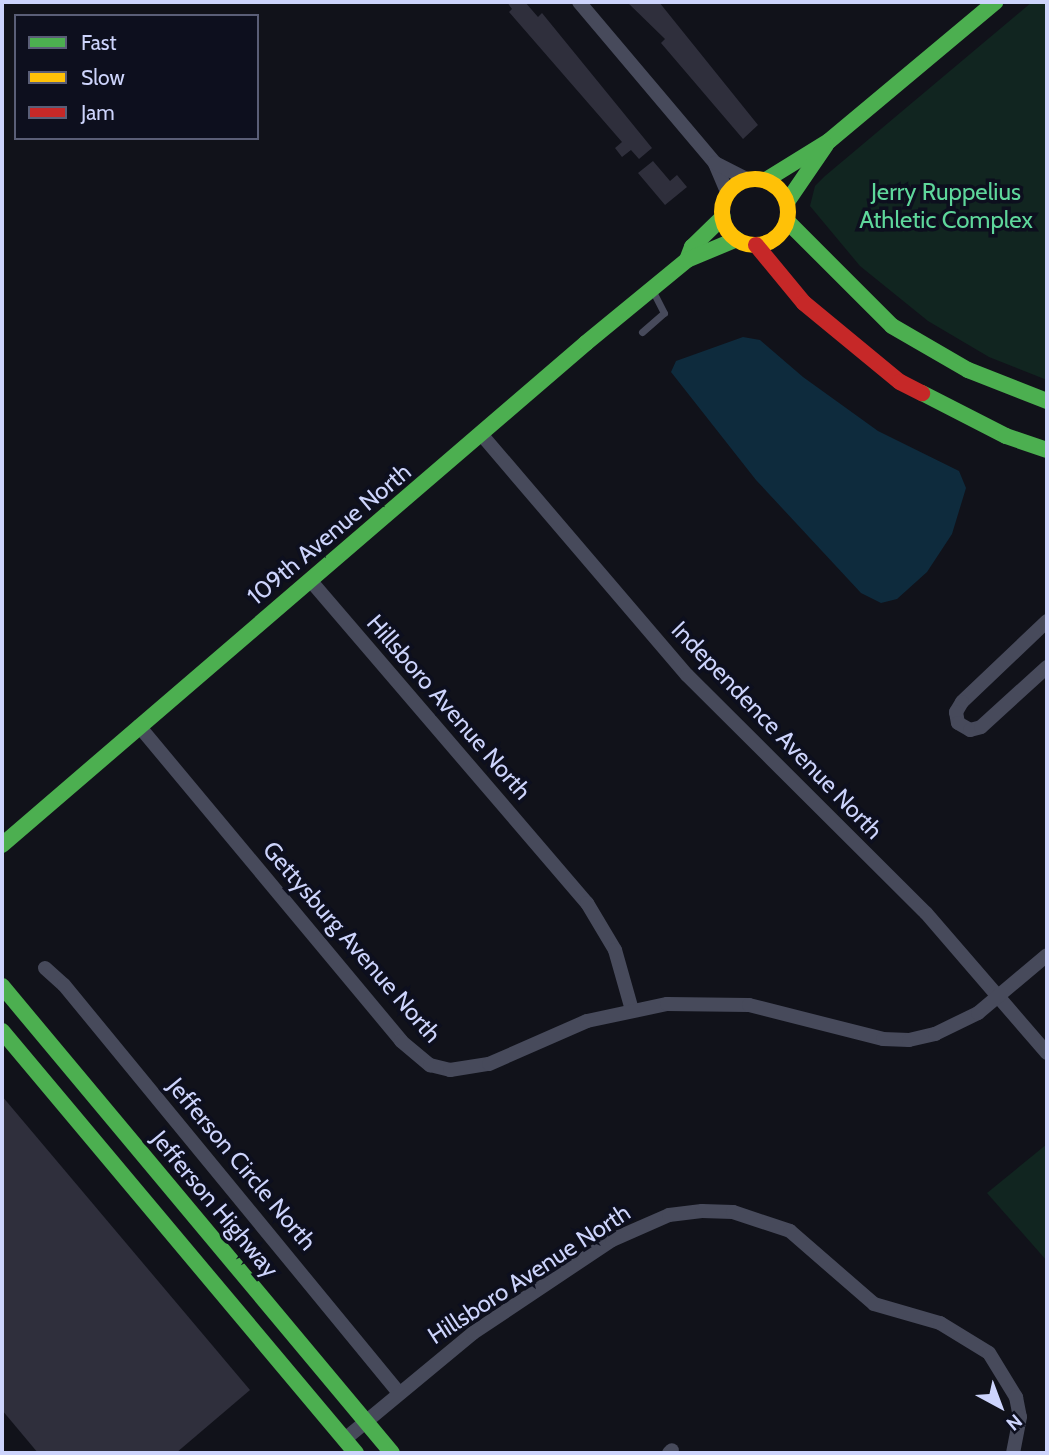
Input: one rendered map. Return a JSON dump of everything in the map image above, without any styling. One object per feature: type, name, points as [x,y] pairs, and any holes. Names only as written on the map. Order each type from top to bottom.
[{"type":"street","points":[[579,2],[715,163],[728,194],[723,217],[737,239],[756,245],[804,303],[900,382],[953,412],[1047,450]]},
{"type":"street","points":[[715,163],[749,180],[766,180],[829,141],[995,2]]},
{"type":"street","points":[[756,245],[776,237],[787,221],[787,202],[829,141]]},
{"type":"street","points":[[728,194],[749,180]]},
{"type":"street","points":[[766,180],[787,202]]},
{"type":"street","name":"109th Avenue North","points":[[687,260],[692,247],[723,217]]},
{"type":"street","points":[[787,221],[892,326],[968,370],[1047,401]]},
{"type":"street","name":"109th Avenue North","points":[[2,845],[687,260],[737,239]]},
{"type":"street","name":"Independence Avenue North","points":[[481,434],[687,675],[926,913],[1047,1053]]},
{"type":"street","name":"Hillsboro Avenue North","points":[[310,580],[587,903],[615,950],[632,1010]]},
{"type":"street","points":[[1047,621],[962,702],[956,712],[958,723],[970,730],[981,727],[1047,667]]},
{"type":"street","name":"Gettysburg Avenue North","points":[[139,726],[401,1041],[430,1065],[470,1070],[587,1021],[632,1010],[708,1002],[749,1004],[883,1039],[908,1040],[958,1024],[999,996],[1047,954]]},
{"type":"street","name":"Jefferson Circle North","points":[[45,968],[64,985],[399,1393]]},
{"type":"street","name":"Jefferson Highway","points":[[2,986],[392,1453]]},
{"type":"street","points":[[2,1031],[356,1453]]},
{"type":"street","name":"Hillsboro Avenue North","points":[[345,1439],[473,1333],[640,1225],[669,1215],[733,1212],[790,1231],[874,1304],[940,1324],[989,1353],[1016,1397],[1020,1417],[1013,1453]]},
{"type":"lane","points":[[642,332],[664,313],[665,306],[652,289]]},
{"type":"green space","name":"Jerry Ruppelius Athletic Complex","points":[[1032,2],[1047,2],[1047,380],[989,357],[928,321],[860,266],[810,206],[815,186],[825,176]]},
{"type":"green space","points":[[1047,1144],[1047,1261],[987,1193]]},
{"type":"water","points":[[743,337],[760,340],[803,377],[878,431],[959,471],[966,488],[952,534],[927,572],[897,599],[881,603],[861,593],[756,480],[671,372],[676,361]]},
{"type":"building","points":[[507,2],[525,2],[538,17],[542,13],[652,148],[639,159],[631,150],[622,157],[615,148],[622,142],[509,12],[512,9]]},
{"type":"building","points":[[627,2],[659,2],[758,125],[743,139],[661,43],[665,39]]},
{"type":"building","points":[[653,161],[670,181],[677,175],[687,187],[665,205],[638,173]]},
{"type":"building","points":[[2,1096],[250,1390],[176,1453],[38,1453],[2,1410]]},
{"type":"traffic: fast","points":[[766,180],[829,141],[995,2]]},
{"type":"traffic: fast","points":[[787,202],[826,145]]},
{"type":"traffic: fast","points":[[687,260],[692,247],[723,217]]},
{"type":"traffic: fast","points":[[787,221],[892,326],[968,370],[1047,401]]},
{"type":"traffic: fast","points":[[2,845],[586,343],[687,260],[737,239]]},
{"type":"traffic: fast","points":[[922,393],[1006,436],[1047,450]]},
{"type":"traffic: fast","points":[[2,986],[392,1453]]},
{"type":"traffic: fast","points":[[2,1031],[356,1453]]},
{"type":"traffic: slow","points":[[755,179],[778,189],[788,212],[778,235],[755,245],[732,235],[722,212],[732,189],[755,179]]},
{"type":"traffic: jam","points":[[756,245],[804,303],[900,382],[922,393]]}]
